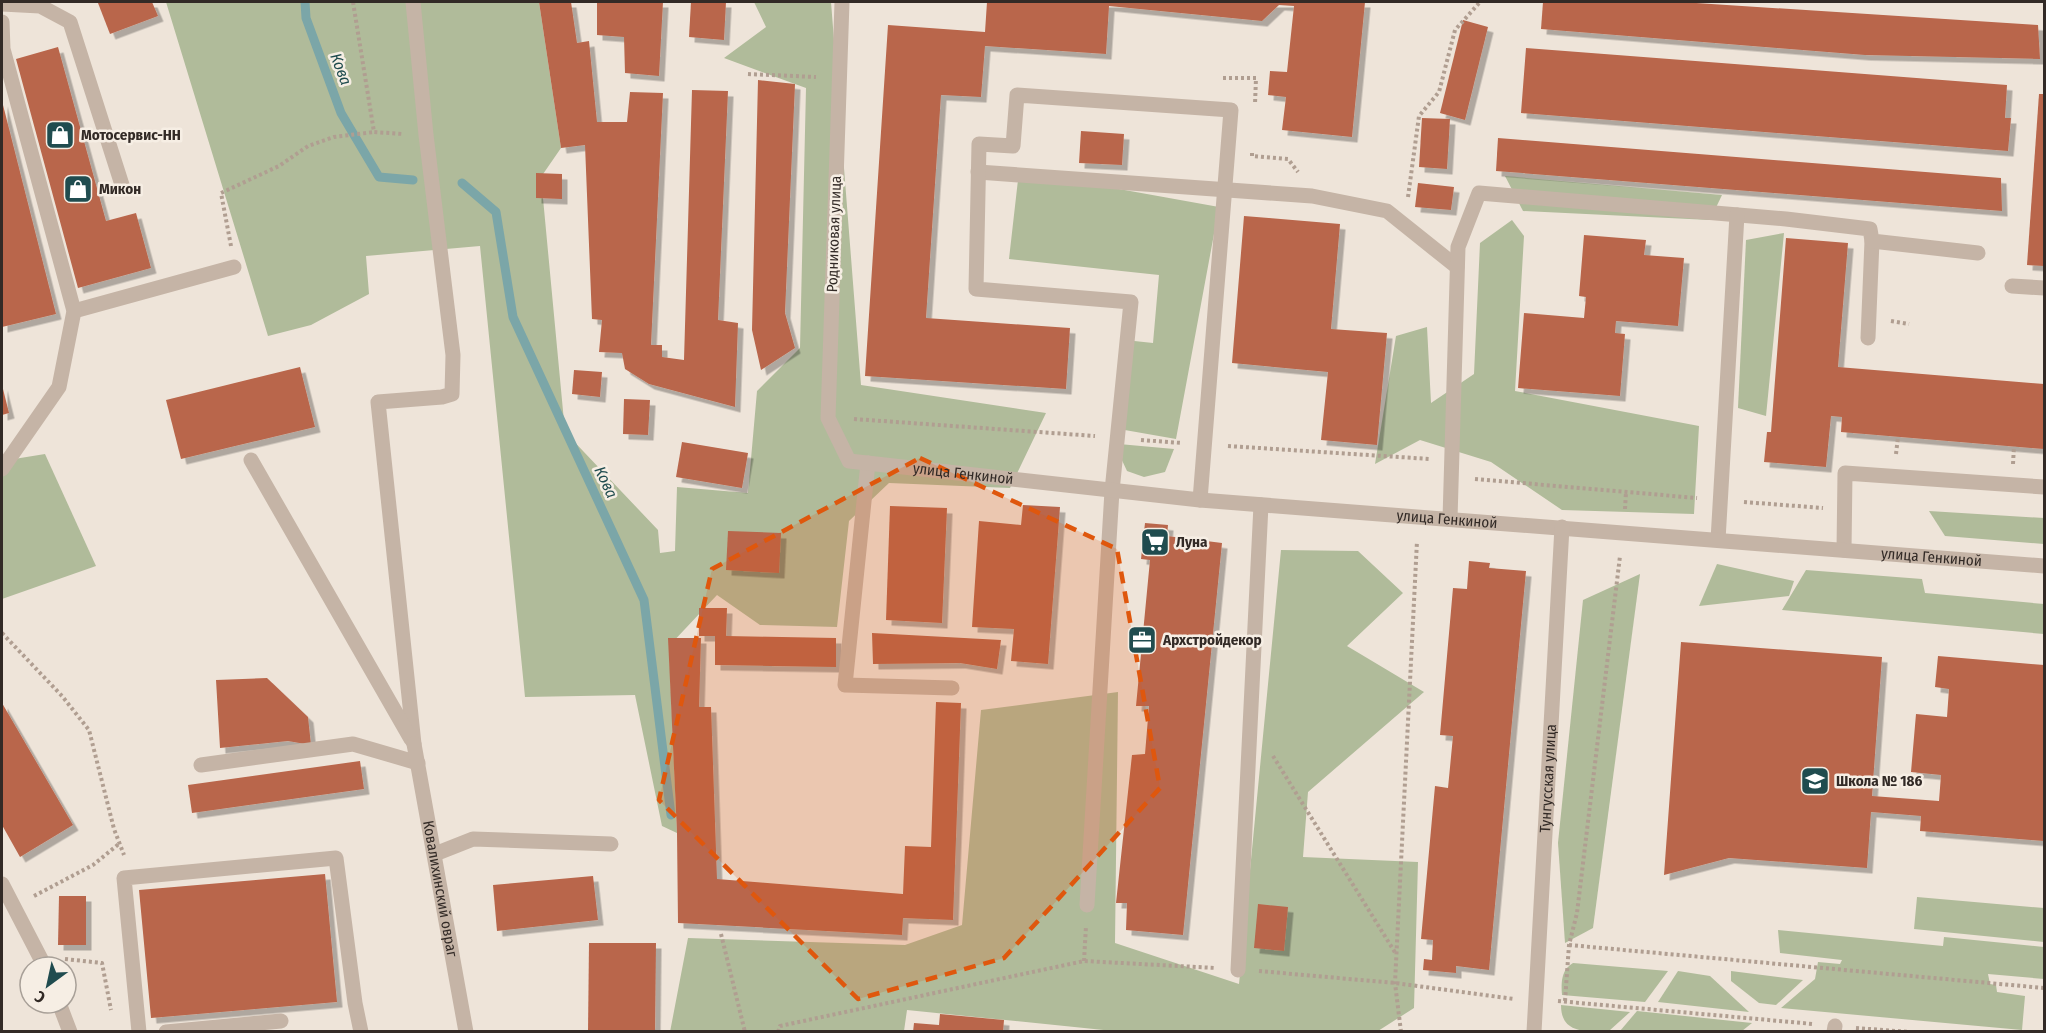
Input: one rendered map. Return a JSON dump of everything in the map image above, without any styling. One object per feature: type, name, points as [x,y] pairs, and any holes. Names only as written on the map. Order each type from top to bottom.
[{"type":"street","points":[[413,2],[426,135],[453,356],[452,394],[442,397],[378,402],[414,744]]},
{"type":"street","name":"Родниковая улица","points":[[842,2],[828,418],[849,461]]},
{"type":"street","points":[[2,4],[40,6],[69,22],[123,188]]},
{"type":"street","points":[[2,22],[3,49],[74,311],[59,387],[2,469]]},
{"type":"street","points":[[1087,905],[1112,491],[1131,302],[976,289],[979,144],[1013,146],[1017,95],[1231,110],[1200,500]]},
{"type":"street","points":[[978,171],[1312,196],[1387,211],[1457,267]]},
{"type":"street","points":[[1450,519],[1458,247],[1479,192],[1870,229],[1872,241],[1868,338]]},
{"type":"street","points":[[1718,540],[1737,215]]},
{"type":"street","points":[[1872,241],[1978,253]]},
{"type":"street","points":[[74,311],[234,267]]},
{"type":"street","points":[[2012,286],[2044,288]]},
{"type":"street","points":[[251,460],[414,744]]},
{"type":"street","name":"улица Генкиной","points":[[849,461],[1200,500],[2044,566]]},
{"type":"street","points":[[868,463],[845,685],[952,688]]},
{"type":"street","points":[[1844,550],[1845,473],[2044,487]]},
{"type":"street","points":[[1238,969],[1261,505]]},
{"type":"street","name":"Тунгусская улица","points":[[1534,1032],[1562,527]]},
{"type":"street","points":[[201,765],[353,744],[418,764]]},
{"type":"street","name":"Ковалихинский овраг","points":[[414,744],[466,1032]]},
{"type":"street","points":[[435,854],[473,839],[611,844]]},
{"type":"street","points":[[139,1032],[124,878],[336,858],[355,1003],[361,1032]]},
{"type":"street","points":[[2,884],[39,955]]},
{"type":"street","points":[[63,1015],[70,1032]]},
{"type":"street","points":[[166,1032],[281,1021]]},
{"type":"path","points":[[353,2],[374,132]]},
{"type":"path","points":[[1387,211],[1408,197],[1419,116],[1439,92],[1455,30],[1480,2]]},
{"type":"path","points":[[748,74],[839,78]]},
{"type":"path","points":[[1222,78],[1256,78],[1254,111]]},
{"type":"path","points":[[234,267],[221,193],[279,166],[308,146],[334,136],[374,132],[426,135]]},
{"type":"path","points":[[1252,145],[1252,156],[1288,159],[1312,196]]},
{"type":"path","points":[[843,418],[1452,460]]},
{"type":"path","points":[[1451,477],[1845,510]]},
{"type":"path","points":[[1565,1001],[1569,945],[1577,914],[1626,492]]},
{"type":"path","points":[[1401,1032],[1395,983],[1418,516]]},
{"type":"path","points":[[2,633],[62,696],[89,730],[114,829],[120,843],[93,865],[14,907]]},
{"type":"path","points":[[1249,738],[1273,756],[1396,955]]},
{"type":"path","points":[[1084,961],[1087,905]]},
{"type":"path","points":[[721,934],[745,1032]]},
{"type":"path","points":[[1569,945],[2044,988]]},
{"type":"path","points":[[778,1032],[780,1026],[1084,961],[1238,969],[1395,983],[1520,1000],[1565,1001],[1834,1029],[1910,1032]]},
{"type":"path","points":[[78,963],[102,963],[113,1020]]},
{"type":"highlighted area","points":[[920,458],[1117,549],[1160,788],[1004,958],[858,999],[659,800],[712,569]]},
{"type":"green space","points":[[166,2],[539,2],[561,148],[541,177],[565,432],[658,530],[660,553],[675,551],[677,487],[748,493],[757,391],[800,348],[806,88],[724,58],[766,27],[754,2],[831,2],[861,385],[1046,413],[1010,488],[889,483],[849,521],[837,627],[760,625],[717,595],[669,646],[677,833],[662,826],[635,695],[525,697],[480,246],[366,256],[369,294],[311,325],[268,336]]},
{"type":"green space","points":[[1019,171],[1219,207],[1176,439],[1119,429],[1125,340],[1153,343],[1159,275],[1009,259]]},
{"type":"green space","points":[[1505,176],[1722,195],[1710,220],[1523,211]]},
{"type":"green space","points":[[1512,220],[1524,236],[1515,391],[1699,426],[1694,514],[1562,510],[1491,462],[1420,440],[1375,464],[1396,336],[1427,327],[1431,403],[1474,374],[1480,243]]},
{"type":"green space","points":[[1784,233],[1766,416],[1738,408],[1746,240]]},
{"type":"green space","points":[[1119,444],[1174,449],[1165,472],[1144,477],[1127,471],[1120,456]]},
{"type":"green space","points":[[45,454],[96,566],[2,599],[2,461]]},
{"type":"green space","points":[[1929,511],[2044,518],[2044,544],[1945,536]]},
{"type":"green space","points":[[1281,550],[1358,551],[1403,593],[1347,646],[1424,692],[1308,792],[1303,857],[1418,862],[1414,1008],[1378,1031],[1123,1032],[907,1010],[904,1031],[670,1032],[688,938],[905,945],[962,925],[981,710],[1118,692],[1115,943],[1239,984]]},
{"type":"green space","points":[[1717,564],[1794,581],[1789,596],[1699,606]]},
{"type":"green space","points":[[1806,570],[1922,579],[1925,593],[2044,604],[2044,634],[1782,610]]},
{"type":"green space","points":[[1640,574],[1593,928],[1565,943],[1558,843],[1583,600]]},
{"type":"green space","points":[[1917,897],[2044,908],[2044,942],[1914,929]]},
{"type":"green space","points":[[1778,930],[1943,946],[1944,937],[2044,947],[2044,979],[1988,974],[1990,984],[1996,985],[1997,992],[2025,996],[2022,1030],[1781,1008],[1815,979],[1818,962],[1840,964],[1842,960],[1780,953]]},
{"type":"green space","points":[[1573,963],[1668,971],[1645,1002],[1562,995],[1564,973]]},
{"type":"green space","points":[[1678,971],[1710,976],[1749,1012],[1658,1002]]},
{"type":"green space","points":[[1731,971],[1803,980],[1776,1005],[1759,1003],[1731,981]]},
{"type":"green space","points":[[1561,1005],[1630,1012],[1609,1031],[1583,1031],[1570,1026],[1565,1021]]},
{"type":"green space","points":[[1637,1011],[1752,1023],[1742,1031],[1620,1031]]},
{"type":"building","points":[[152,2],[158,16],[110,34],[98,3]]},
{"type":"building","points":[[539,2],[571,2],[577,43],[589,41],[597,122],[627,122],[630,92],[663,93],[651,345],[662,345],[662,357],[684,360],[692,90],[728,91],[718,320],[738,323],[735,407],[649,384],[625,369],[622,353],[599,352],[602,320],[592,319],[585,145],[561,148]]},
{"type":"building","points":[[597,2],[663,2],[659,76],[625,73],[624,37],[597,35]]},
{"type":"building","points":[[691,2],[726,2],[724,40],[689,37]]},
{"type":"building","points":[[987,2],[1365,2],[1352,137],[1282,130],[1286,97],[1268,95],[1270,71],[1287,72],[1294,6],[1279,5],[1262,21],[1109,6],[1106,54],[985,46],[981,97],[941,95],[926,318],[1070,328],[1066,389],[865,376],[888,25],[985,32]]},
{"type":"building","points":[[1543,2],[1681,2],[2038,25],[2040,59],[1865,55],[1541,29]]},
{"type":"building","points":[[1463,20],[1488,27],[1465,120],[1440,113]]},
{"type":"building","points":[[58,47],[106,221],[136,213],[151,268],[78,288],[16,59]]},
{"type":"building","points":[[1526,48],[2007,85],[2005,118],[2011,118],[2008,151],[1521,113]]},
{"type":"building","points":[[758,80],[795,84],[785,313],[795,348],[761,370],[752,330]]},
{"type":"building","points":[[2039,94],[2044,94],[2044,266],[2027,265]]},
{"type":"building","points":[[2,101],[56,314],[2,327]]},
{"type":"building","points":[[1422,118],[1450,119],[1447,169],[1419,167]]},
{"type":"building","points":[[1081,131],[1124,134],[1122,165],[1079,163]]},
{"type":"building","points":[[1498,138],[2001,178],[2002,211],[1496,171]]},
{"type":"building","points":[[536,173],[562,174],[562,199],[536,198]]},
{"type":"building","points":[[1418,183],[1454,187],[1451,210],[1415,207]]},
{"type":"building","points":[[1244,216],[1340,224],[1331,329],[1387,333],[1377,445],[1321,440],[1328,372],[1232,363]]},
{"type":"building","points":[[1584,235],[1646,240],[1644,255],[1684,258],[1678,326],[1616,321],[1615,333],[1625,334],[1620,396],[1518,388],[1524,313],[1584,318],[1586,297],[1579,296]]},
{"type":"building","points":[[1786,238],[1848,243],[1838,367],[2044,384],[2044,449],[1841,432],[1842,417],[1831,416],[1826,467],[1764,462],[1767,432],[1771,432]]},
{"type":"building","points":[[300,367],[315,427],[181,459],[166,400]]},
{"type":"building","points":[[574,370],[602,372],[600,397],[572,394]]},
{"type":"building","points":[[2,385],[9,413],[2,415]]},
{"type":"building","points":[[624,399],[650,400],[648,435],[623,434]]},
{"type":"building","points":[[682,442],[748,453],[742,488],[676,477]]},
{"type":"building","points":[[1023,505],[1060,507],[1048,664],[1011,661],[1014,629],[972,627],[979,521],[1021,525]]},
{"type":"building","points":[[890,506],[947,508],[942,623],[886,620]]},
{"type":"building","points":[[1145,523],[1168,525],[1167,536],[1222,543],[1183,935],[1126,930],[1127,903],[1116,903],[1132,755],[1145,754],[1149,706],[1136,706],[1150,560],[1141,559]]},
{"type":"building","points":[[728,531],[781,533],[779,573],[726,570]]},
{"type":"building","points":[[1469,561],[1490,563],[1489,568],[1526,571],[1489,970],[1456,966],[1456,973],[1423,970],[1424,959],[1432,960],[1433,940],[1421,939],[1435,786],[1448,788],[1453,736],[1440,735],[1453,588],[1467,589]]},
{"type":"building","points":[[699,608],[727,608],[726,636],[836,638],[836,667],[715,665],[715,636],[699,636]]},
{"type":"building","points":[[872,633],[1001,640],[997,669],[960,663],[873,664]]},
{"type":"building","points":[[668,638],[701,638],[699,707],[711,707],[717,879],[903,894],[905,846],[931,847],[936,702],[961,703],[953,920],[903,918],[902,935],[678,923],[677,833]]},
{"type":"building","points":[[1681,642],[1882,657],[1872,796],[1939,801],[1941,775],[1911,772],[1916,714],[1947,717],[1949,689],[1935,687],[1938,656],[2044,665],[2044,841],[1920,831],[1921,816],[1871,812],[1867,868],[1729,858],[1664,875]]},
{"type":"building","points":[[267,678],[308,717],[311,745],[288,741],[220,748],[216,680]]},
{"type":"building","points":[[2,703],[73,825],[20,857],[2,825]]},
{"type":"building","points":[[360,761],[364,789],[192,813],[188,785]]},
{"type":"building","points":[[325,874],[337,1002],[151,1018],[139,890]]},
{"type":"building","points":[[593,876],[598,920],[497,931],[493,885]]},
{"type":"building","points":[[59,896],[86,896],[86,945],[58,945]]},
{"type":"building","points":[[1258,904],[1288,907],[1284,951],[1254,948]]},
{"type":"building","points":[[589,943],[656,943],[655,1032],[588,1032]]},
{"type":"building","points":[[940,1014],[1004,1020],[1003,1032],[913,1032],[914,1023],[939,1025]]},
{"type":"waterway","name":"Кова","points":[[305,2],[306,18],[341,113],[379,177],[413,180]]},
{"type":"waterway","name":"Кова","points":[[462,183],[496,212],[513,317],[644,600],[671,815]]},
{"type":"place","name":"Мотосервис-НН","points":[[60,135]]},
{"type":"place","name":"Микон","points":[[78,189]]},
{"type":"place","name":"Луна","points":[[1155,542]]},
{"type":"place","name":"Архстройдекор","points":[[1142,640]]},
{"type":"place","name":"Школа № 186","points":[[1815,781]]}]
